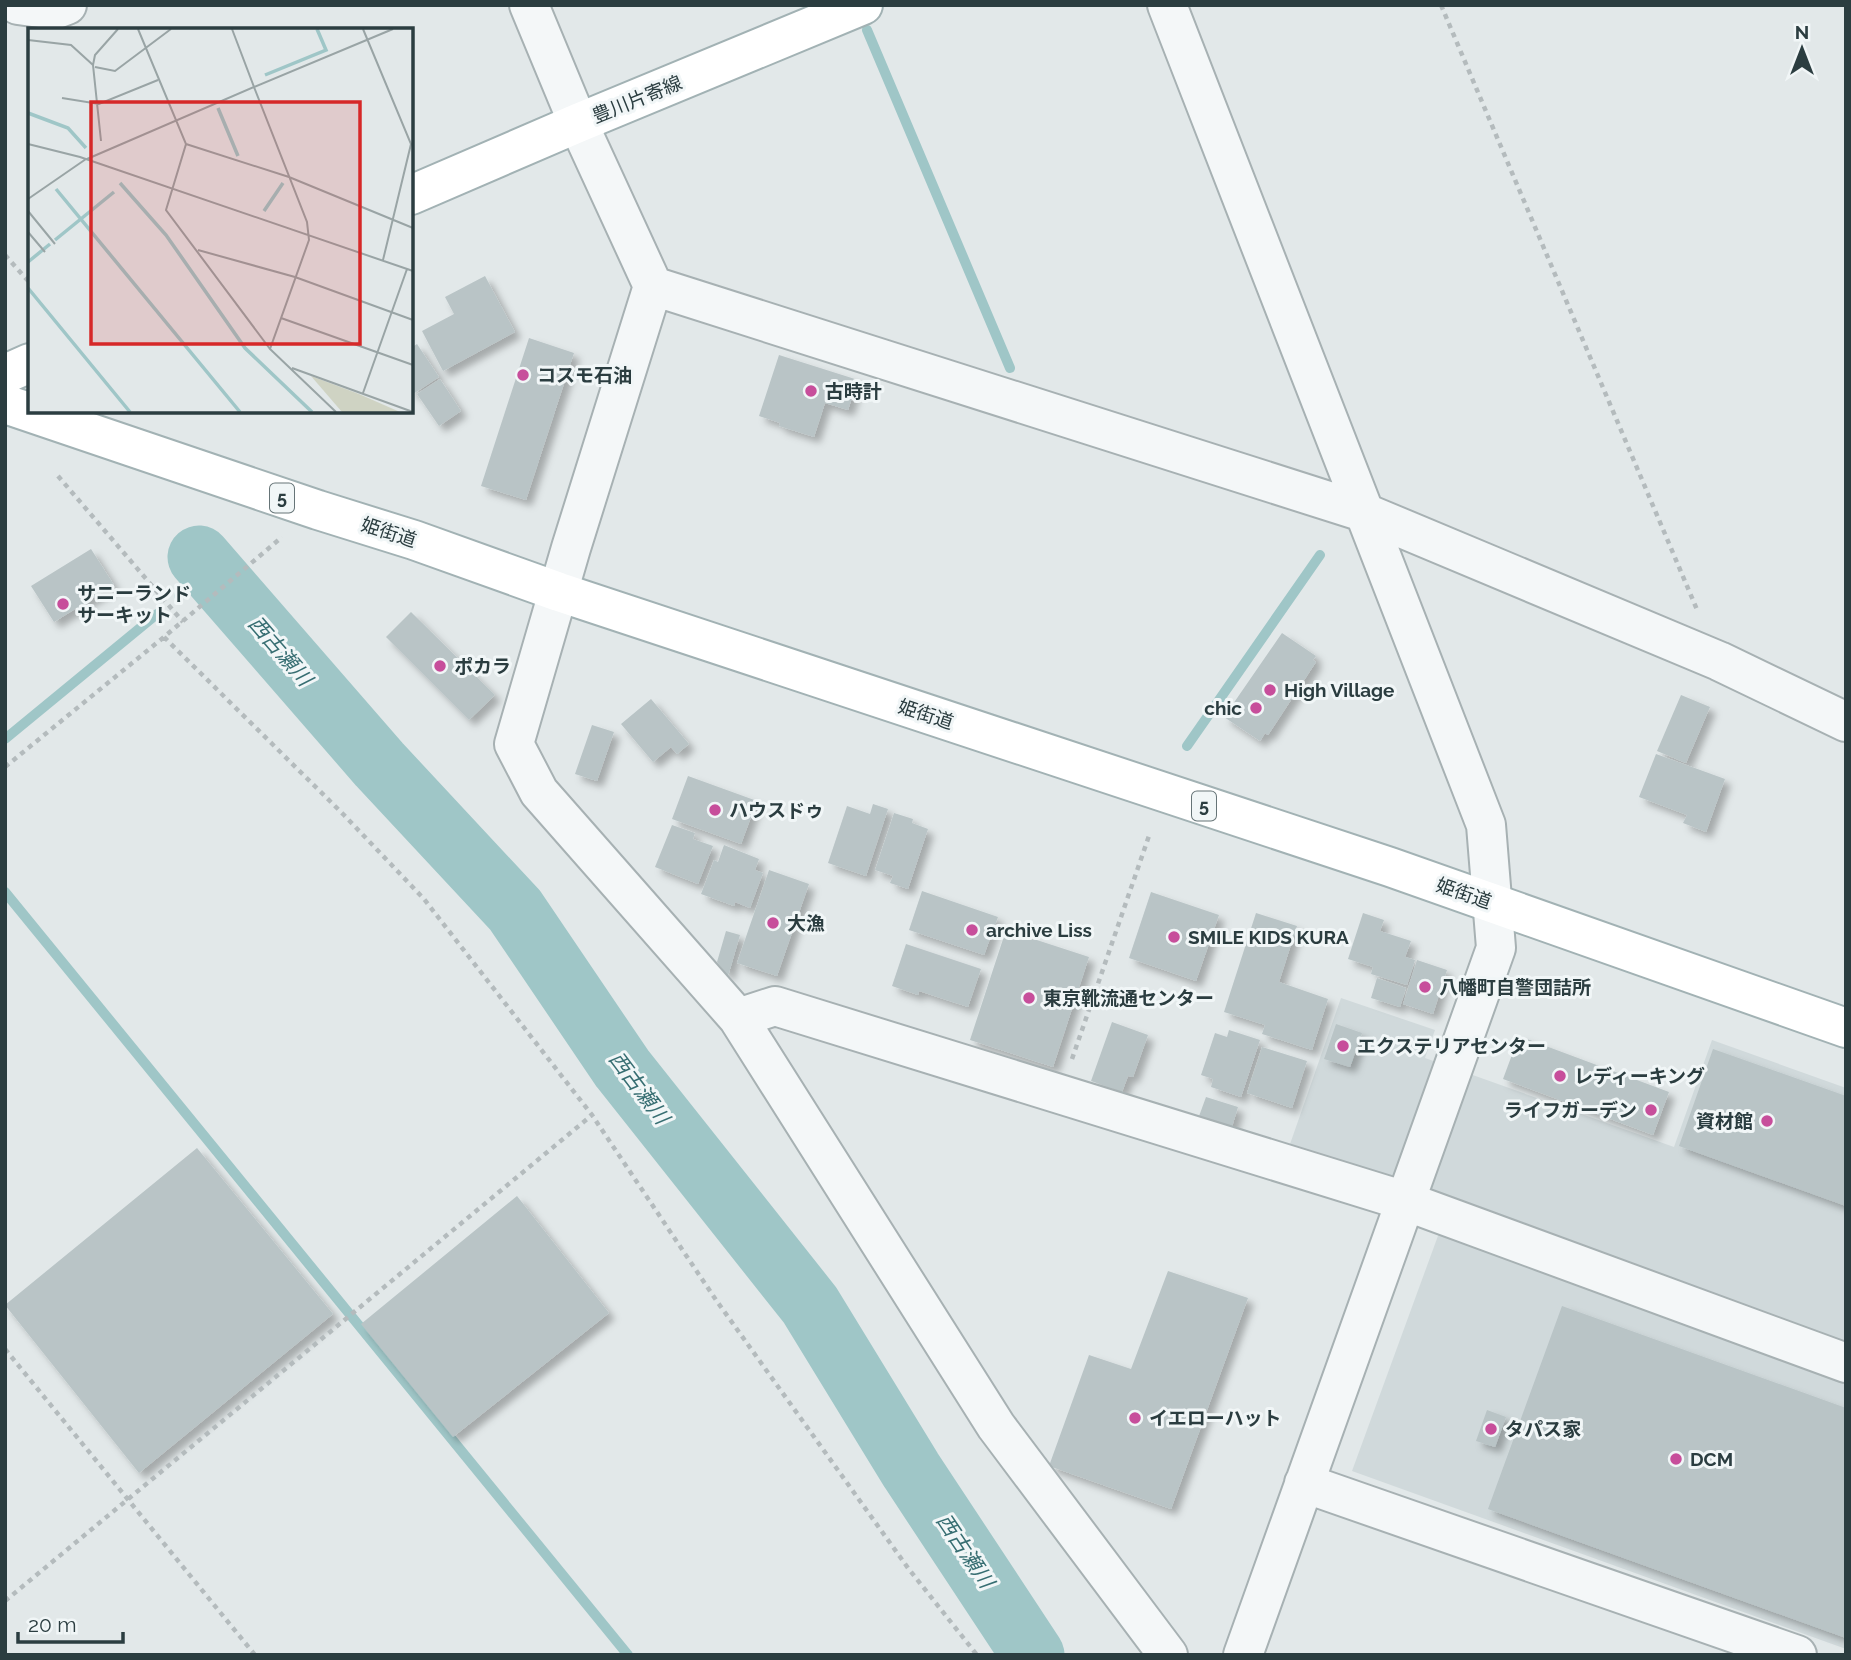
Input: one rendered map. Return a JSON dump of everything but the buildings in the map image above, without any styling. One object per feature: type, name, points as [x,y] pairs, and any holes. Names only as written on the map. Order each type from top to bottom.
[{"type":"main road","name":"豊川片寄線","points":[[413,194],[863,5]]},
{"type":"main road","points":[[5,374],[28,364]]},
{"type":"main road","name":"姫街道","points":[[5,404],[28,412]]},
{"type":"main road","name":"姫街道","points":[[32,413],[414,540],[559,592],[1492,902],[1846,1028]]},
{"type":"street","points":[[529,5],[578,123],[653,285],[514,744],[539,792],[738,1018],[996,1426],[1168,1655]]},
{"type":"street","points":[[1167,5],[1486,825],[1496,948],[1243,1655]]},
{"type":"street","points":[[653,285],[1363,512],[1719,662],[1846,722]]},
{"type":"street","points":[[738,1018],[775,1006],[1405,1200],[1846,1363]]},
{"type":"street","points":[[1304,1483],[1797,1655]]},
{"type":"path","points":[[1441,5],[1719,662]]},
{"type":"path","points":[[5,255],[28,281]]},
{"type":"path","points":[[58,476],[183,622]]},
{"type":"path","points":[[5,767],[183,622],[259,556]]},
{"type":"path","points":[[164,637],[344,815],[424,899],[592,1115],[724,1311],[908,1568],[976,1655]]},
{"type":"path","points":[[1060,1093],[1150,833]]},
{"type":"path","points":[[5,1601],[592,1115]]},
{"type":"path","points":[[5,1349],[255,1655]]},
{"type":"shaded area","name":"DCM","points":[[1341,998],[1435,1030],[1425,1058],[1674,1147],[1712,1040],[1846,1088],[1846,1649],[1352,1471],[1450,1203],[1289,1147]]},
{"type":"waterway","points":[[867,30],[1010,368]]},
{"type":"waterway","points":[[1187,746],[1320,555]]},
{"type":"waterway","name":"西古瀬川","points":[[199,557],[379,764],[515,910],[622,1068],[810,1305],[911,1470],[1033,1655]]},
{"type":"waterway","points":[[179,596],[211,571]]},
{"type":"waterway","points":[[5,739],[157,614]]},
{"type":"waterway","points":[[5,892],[628,1655]]},
{"type":"place","name":"コスモ石油","points":[[523,375]]},
{"type":"place","name":"古時計","points":[[811,391]]},
{"type":"place","name":"サニーランド サーキット","points":[[63,604]]},
{"type":"place","name":"ポカラ","points":[[440,666]]},
{"type":"place","name":"High Village","points":[[1270,690]]},
{"type":"place","name":"chic","points":[[1256,708]]},
{"type":"place","name":"ハウスドゥ","points":[[715,810]]},
{"type":"place","name":"大漁","points":[[773,923]]},
{"type":"place","name":"archive Liss","points":[[972,930]]},
{"type":"place","name":"SMILE KIDS KURA","points":[[1174,937]]},
{"type":"place","name":"八幡町自警団詰所","points":[[1425,987]]},
{"type":"place","name":"東京靴流通センター","points":[[1029,998]]},
{"type":"place","name":"エクステリアセンター","points":[[1343,1046]]},
{"type":"place","name":"レディーキング","points":[[1560,1076]]},
{"type":"place","name":"ライフガーデン","points":[[1651,1110]]},
{"type":"place","name":"資材館","points":[[1767,1121]]},
{"type":"place","name":"イエローハット","points":[[1135,1418]]},
{"type":"place","name":"タパス家","points":[[1491,1429]]},
{"type":"place","name":"DCM","points":[[1676,1459]]}]
